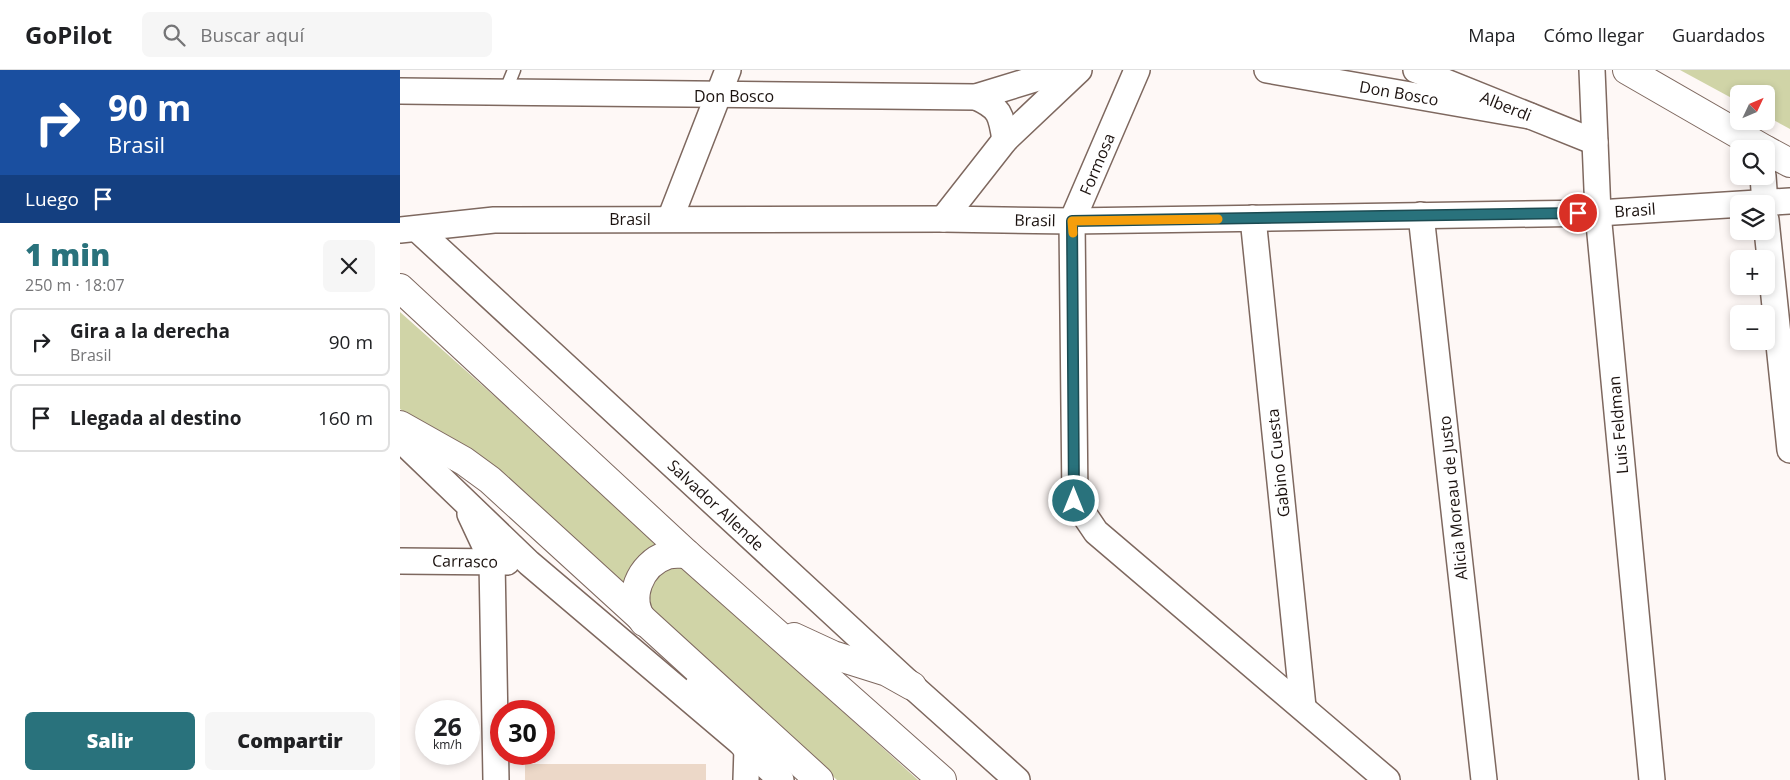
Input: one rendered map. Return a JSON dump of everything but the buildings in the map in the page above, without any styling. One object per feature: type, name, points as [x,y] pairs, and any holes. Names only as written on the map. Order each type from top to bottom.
[{"type":"main road","points":[[1627,70],[1748,140]]},
{"type":"main road","points":[[1775,155],[1790,163]]},
{"type":"main road","points":[[400,288],[687,554],[942,780]]},
{"type":"main road","points":[[400,425],[464,461],[490,480],[819,780]]},
{"type":"main road","points":[[687,554],[668,555],[651,564],[639,579],[635,597],[639,616],[747,748]]},
{"type":"main road","points":[[767,624],[833,655],[887,672],[912,686]]},
{"type":"street","points":[[670,219],[728,70]]},
{"type":"street","name":"Don Bosco","points":[[400,91],[510,81],[717,96],[976,97],[1064,70]]},
{"type":"street","points":[[943,219],[1005,140],[1079,70]]},
{"type":"street","name":"Formosa","points":[[1137,70],[1072,221],[1074,501],[1096,532],[1303,707]]},
{"type":"street","name":"Don Bosco","points":[[1268,70],[1530,116]]},
{"type":"street","name":"Alberdi","points":[[1416,70],[1595,142]]},
{"type":"street","name":"Luis Feldman","points":[[1592,70],[1598,213],[1652,780]]},
{"type":"street","points":[[976,97],[992,104],[1002,117],[1005,140]]},
{"type":"street","name":"Brasil","points":[[1775,205],[1790,201]]},
{"type":"street","name":"Brasil","points":[[408,230],[494,220],[943,219],[1072,221],[1598,213],[1730,209]]},
{"type":"street","name":"Alicia Moreau de Justo","points":[[1422,215],[1484,780]]},
{"type":"street","name":"Gabino Cuesta","points":[[1253,218],[1303,707]]},
{"type":"street","name":"Salvador Allende","points":[[408,230],[1017,780]]},
{"type":"street","points":[[1768,240],[1790,450]]},
{"type":"street","points":[[400,438],[529,563],[747,748],[781,780]]},
{"type":"street","points":[[465,503],[492,561],[496,780]]},
{"type":"street","name":"Carrasco","points":[[400,561],[529,563]]},
{"type":"street","points":[[1303,707],[1387,780]]},
{"type":"street","points":[[746,780],[747,748]]},
{"type":"green space","points":[[1680,70],[1790,70],[1790,129],[1775,121],[1775,85],[1730,85],[1730,97]]},
{"type":"green space","points":[[400,312],[592,483],[918,780],[837,780],[491,466],[400,409]]},
{"type":"slow traffic","points":[[1073,233],[1072,221],[1218,219]]},
{"type":"route","points":[[1074,501],[1072,221],[1578,213]]}]
